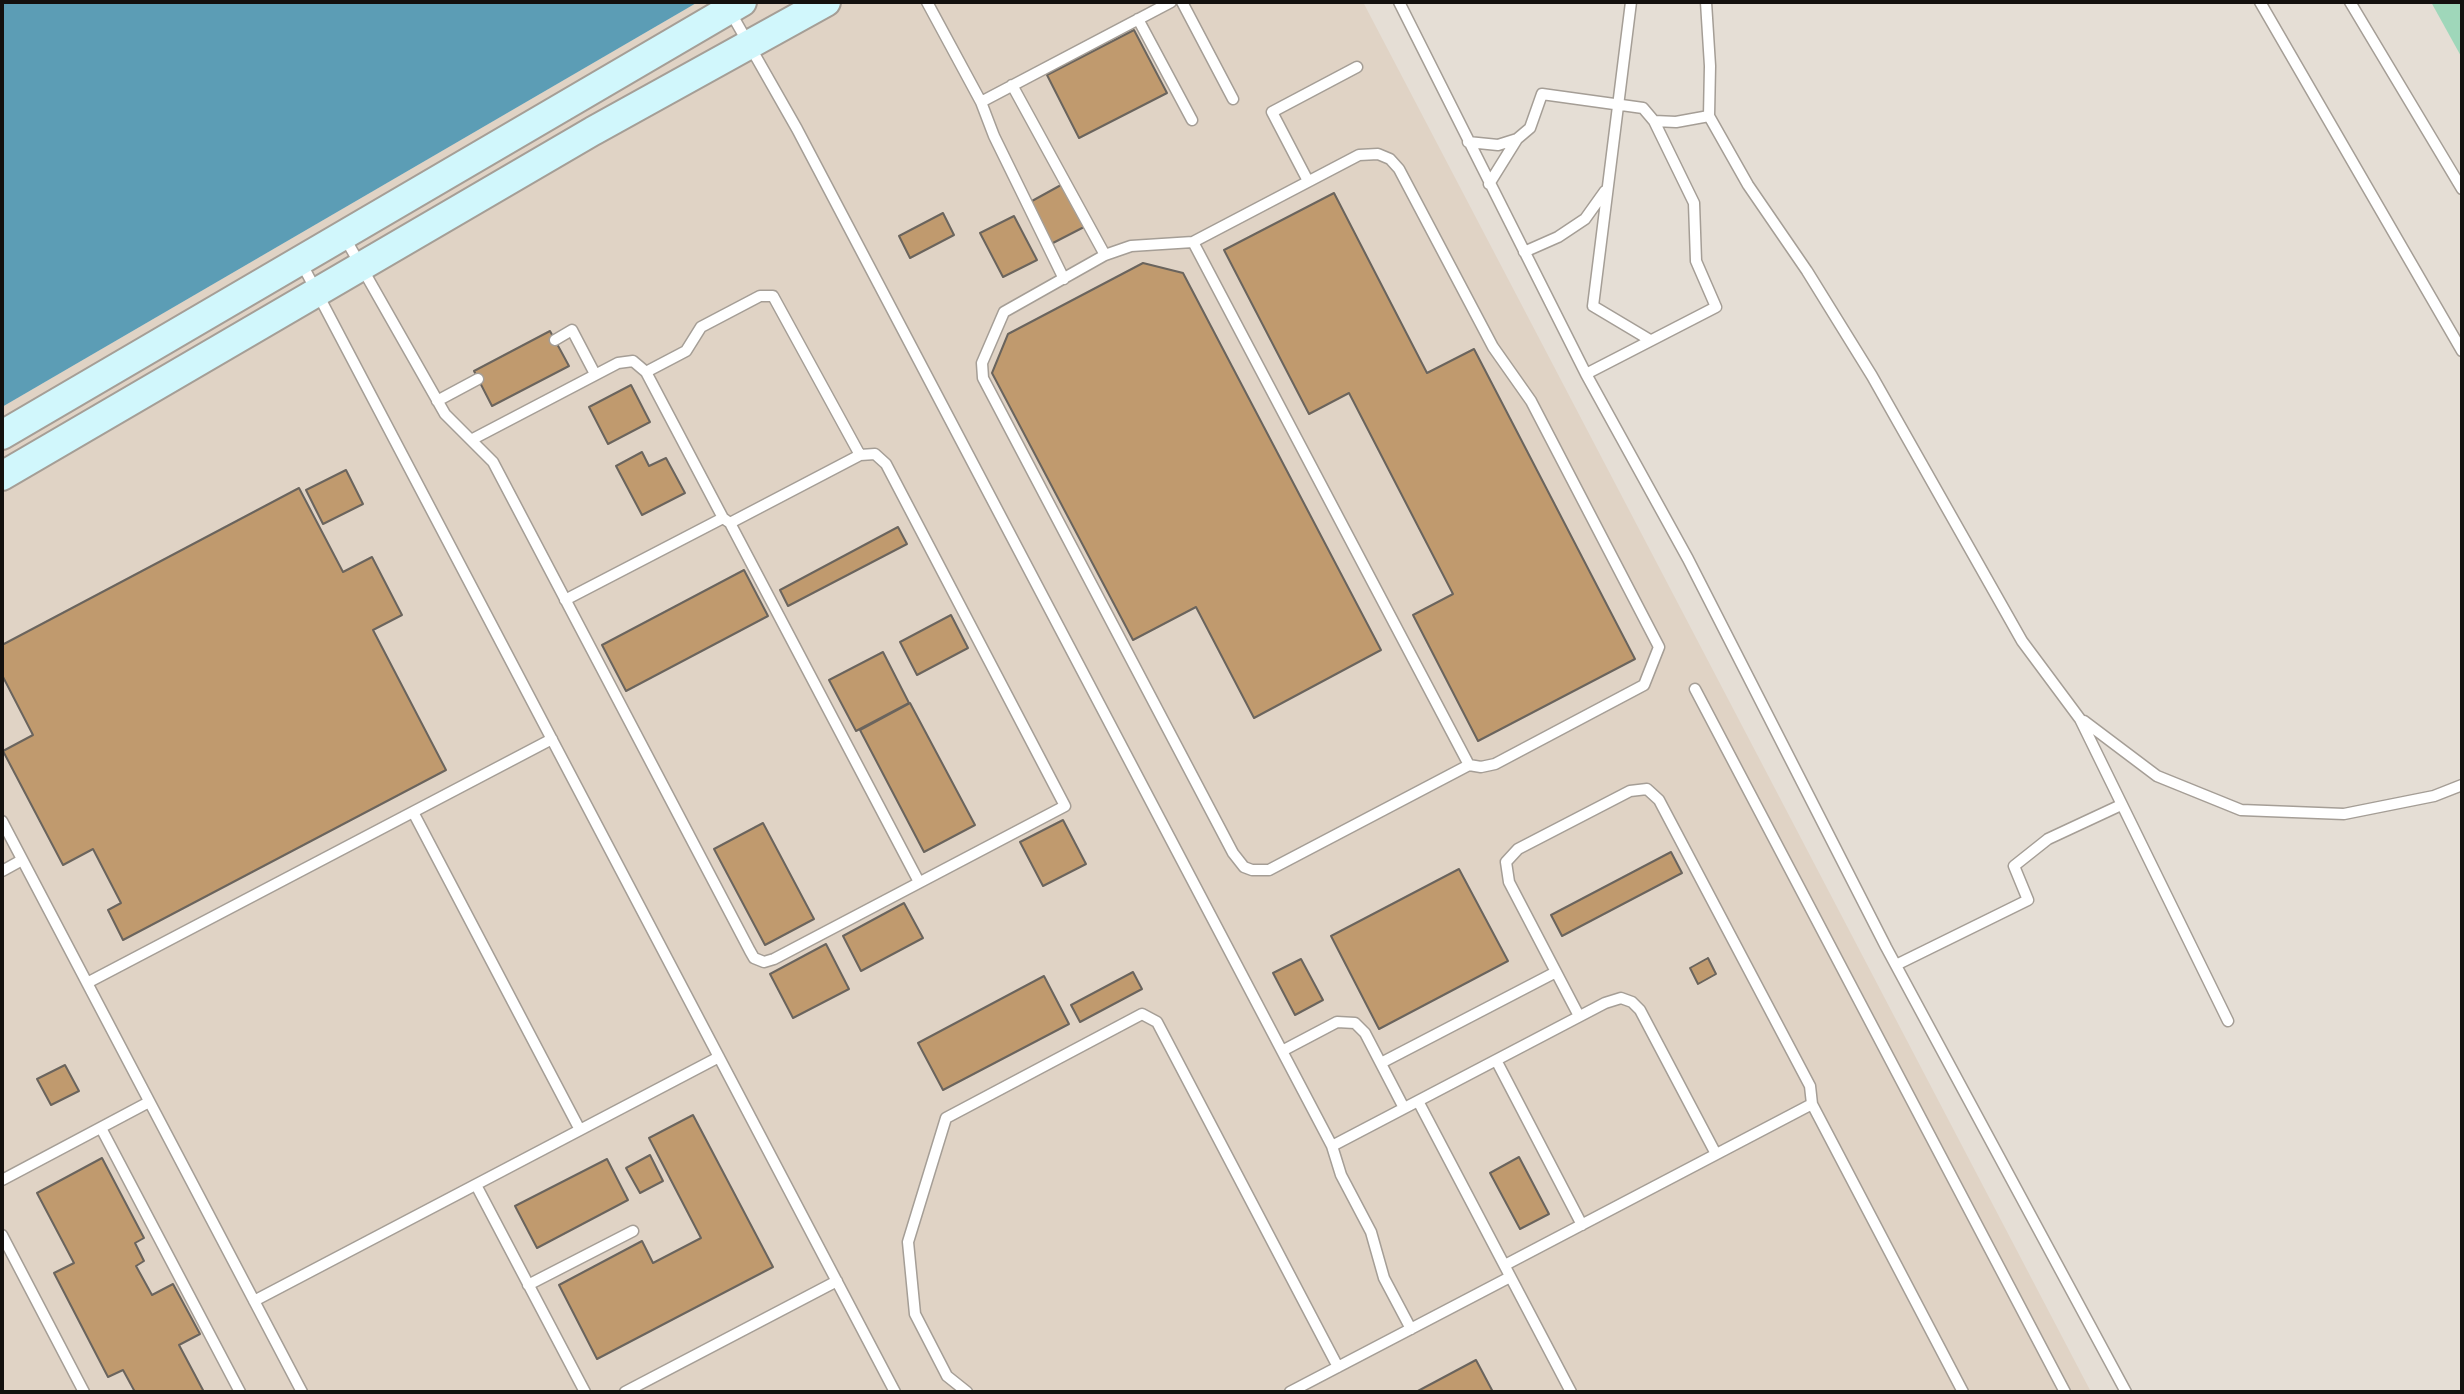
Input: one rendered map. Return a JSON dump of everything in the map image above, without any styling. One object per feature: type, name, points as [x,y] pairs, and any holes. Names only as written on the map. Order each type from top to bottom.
[{"type":"street","points":[[2,476],[593,131],[826,2]]},
{"type":"street","points":[[2,435],[735,6]]},
{"type":"lane","points":[[927,2],[981,102],[994,136],[1064,279]]},
{"type":"lane","points":[[981,102],[1171,2]]},
{"type":"lane","points":[[1182,2],[1233,99]]},
{"type":"lane","points":[[1399,2],[1586,374],[1688,559],[1896,964],[2126,1392]]},
{"type":"lane","points":[[1630,2],[1605,190],[1593,306],[1650,340]]},
{"type":"lane","points":[[1706,2],[1710,66],[1709,116],[1748,185],[1808,271],[1872,376],[2022,641],[2080,719],[2228,1021]]},
{"type":"lane","points":[[2260,2],[2462,351]]},
{"type":"lane","points":[[2350,2],[2462,189]]},
{"type":"lane","points":[[735,6],[750,45],[797,128],[1332,1146],[1341,1175],[1371,1232],[1384,1278],[1411,1329]]},
{"type":"lane","points":[[1138,19],[1192,120]]},
{"type":"lane","points":[[1308,181],[1272,112],[1357,67]]},
{"type":"lane","points":[[1012,85],[1105,255]]},
{"type":"lane","points":[[1489,184],[1517,139],[1530,128],[1542,93],[1643,108],[1654,121],[1694,203],[1696,261],[1716,307],[1586,374]]},
{"type":"lane","points":[[1654,121],[1676,122],[1709,116]]},
{"type":"lane","points":[[1468,142],[1498,145],[1517,139]]},
{"type":"lane","points":[[1365,154],[1384,156],[1395,164],[1493,347],[1531,401],[1660,647],[1644,685],[1495,764],[1481,767],[1469,765],[1269,870],[1252,870],[1237,861],[982,374],[982,363],[1004,312],[1105,255],[1131,246],[1193,242],[1365,154]]},
{"type":"lane","points":[[1524,252],[1558,237],[1585,219],[1605,190]]},
{"type":"lane","points":[[343,235],[448,419],[493,462],[565,600],[754,958],[764,962],[771,960],[1065,806],[886,464],[875,454],[860,455],[565,600]]},
{"type":"lane","points":[[1193,242],[1469,765]]},
{"type":"lane","points":[[300,260],[895,1392]]},
{"type":"lane","points":[[646,372],[686,351],[701,327],[760,296],[773,296],[860,455]]},
{"type":"lane","points":[[555,340],[572,330],[596,374]]},
{"type":"lane","points":[[471,440],[618,363],[629,360],[646,372],[919,882]]},
{"type":"lane","points":[[437,401],[478,379]]},
{"type":"lane","points":[[1695,689],[2064,1392]]},
{"type":"lane","points":[[2080,719],[2157,776],[2241,810],[2344,814],[2434,796],[2462,785]]},
{"type":"lane","points":[[87,983],[552,739]]},
{"type":"lane","points":[[1579,1016],[1507,877],[1508,858],[1518,849],[1630,790],[1651,790],[1659,800],[1810,1086],[1812,1104],[1964,1392]]},
{"type":"lane","points":[[1896,964],[2028,900],[2014,866],[2048,839],[2121,806]]},
{"type":"lane","points":[[413,812],[580,1130]]},
{"type":"lane","points":[[2,821],[302,1392]]},
{"type":"lane","points":[[2,871],[22,860]]},
{"type":"lane","points":[[1381,1063],[1556,972]]},
{"type":"lane","points":[[1332,1146],[1579,1016],[1616,999],[1627,999],[1637,1006],[1716,1154]]},
{"type":"lane","points":[[967,1392],[946,1374],[915,1314],[908,1242],[946,1118],[1142,1014],[1157,1022],[1338,1367]]},
{"type":"lane","points":[[1282,1051],[1337,1022],[1350,1022],[1362,1029],[1404,1108]]},
{"type":"lane","points":[[254,1301],[719,1057]]},
{"type":"lane","points":[[1496,1060],[1582,1224]]},
{"type":"lane","points":[[1418,1101],[1571,1392]]},
{"type":"lane","points":[[2,1180],[149,1102]]},
{"type":"lane","points":[[1505,1265],[1812,1104]]},
{"type":"lane","points":[[100,1128],[240,1392]]},
{"type":"lane","points":[[476,1185],[585,1392]]},
{"type":"lane","points":[[528,1285],[633,1231]]},
{"type":"lane","points":[[2,1235],[85,1392]]},
{"type":"lane","points":[[1290,1392],[1510,1277]]},
{"type":"lane","points":[[625,1392],[837,1281]]},
{"type":"shaded area","points":[[698,2],[1363,2],[2091,1392],[2,1392],[2,407]]},
{"type":"green space","points":[[2431,2],[2462,2],[2462,58]]},
{"type":"water","points":[[2,2],[698,2],[2,407]]},
{"type":"building","points":[[1134,30],[1167,93],[1079,138],[1047,75]]},
{"type":"building","points":[[1061,185],[1066,187],[1086,226],[1051,244],[1031,205],[1032,201]]},
{"type":"building","points":[[1334,193],[1427,373],[1474,349],[1635,659],[1478,741],[1413,615],[1453,594],[1349,393],[1309,414],[1224,250]]},
{"type":"building","points":[[943,213],[954,235],[910,258],[899,236]]},
{"type":"building","points":[[1014,216],[1037,260],[1003,277],[980,233]]},
{"type":"building","points":[[1143,263],[1183,273],[1381,650],[1254,718],[1196,607],[1133,640],[992,373],[1008,334]]},
{"type":"building","points":[[550,331],[569,366],[492,406],[474,371]]},
{"type":"building","points":[[631,385],[650,422],[608,444],[589,407]]},
{"type":"building","points":[[642,452],[649,466],[666,458],[685,493],[642,515],[616,466]]},
{"type":"building","points":[[346,470],[363,504],[323,524],[306,490]]},
{"type":"building","points":[[299,488],[343,572],[372,557],[402,615],[373,630],[446,770],[123,940],[108,910],[121,903],[93,849],[63,865],[3,751],[33,735],[2,675],[2,645]]},
{"type":"building","points":[[898,527],[907,544],[788,606],[780,590]]},
{"type":"building","points":[[744,570],[768,616],[626,691],[602,645]]},
{"type":"building","points":[[951,615],[968,648],[917,675],[900,642]]},
{"type":"building","points":[[883,652],[909,703],[856,731],[829,680]]},
{"type":"building","points":[[910,703],[975,825],[924,852],[860,730]]},
{"type":"building","points":[[1063,820],[1086,864],[1043,886],[1020,842]]},
{"type":"building","points":[[763,823],[814,919],[765,945],[714,849]]},
{"type":"building","points":[[1671,852],[1682,873],[1562,936],[1551,915]]},
{"type":"building","points":[[1459,869],[1508,961],[1379,1029],[1331,936]]},
{"type":"building","points":[[904,903],[923,938],[861,971],[843,936]]},
{"type":"building","points":[[826,944],[849,989],[793,1018],[770,974]]},
{"type":"building","points":[[1708,958],[1716,974],[1698,984],[1690,968]]},
{"type":"building","points":[[1301,959],[1323,1000],[1295,1015],[1273,973]]},
{"type":"building","points":[[1133,972],[1142,989],[1080,1022],[1071,1005]]},
{"type":"building","points":[[1044,976],[1069,1024],[943,1090],[918,1043]]},
{"type":"building","points":[[65,1065],[79,1091],[51,1105],[37,1079]]},
{"type":"building","points":[[693,1115],[773,1267],[597,1359],[559,1285],[642,1241],[653,1263],[701,1238],[649,1138]]},
{"type":"building","points":[[650,1155],[663,1181],[640,1193],[626,1168]]},
{"type":"building","points":[[1519,1157],[1549,1214],[1520,1229],[1490,1173]]},
{"type":"building","points":[[102,1158],[144,1238],[135,1243],[144,1261],[136,1266],[152,1295],[173,1284],[200,1334],[179,1345],[204,1392],[135,1392],[123,1370],[108,1377],[54,1273],[74,1263],[37,1193]]},
{"type":"building","points":[[607,1159],[628,1200],[537,1248],[515,1206]]},
{"type":"building","points":[[1476,1360],[1493,1392],[1416,1392]]}]
